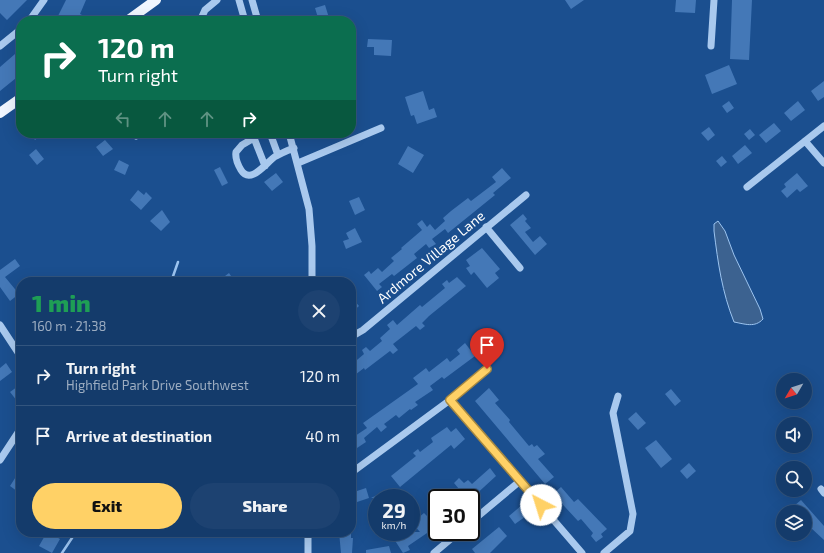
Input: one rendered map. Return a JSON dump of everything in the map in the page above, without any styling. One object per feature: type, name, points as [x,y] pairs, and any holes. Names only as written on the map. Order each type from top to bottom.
[{"type":"main road","points":[[134,16],[156,0]]},
{"type":"main road","points":[[0,113],[16,102]]},
{"type":"street","points":[[33,16],[44,0]]},
{"type":"street","points":[[202,16],[205,10],[217,0]]},
{"type":"street","points":[[240,0],[244,16]]},
{"type":"street","points":[[252,0],[257,16]]},
{"type":"street","points":[[711,46],[714,0]]},
{"type":"street","points":[[0,46],[16,33]]},
{"type":"street","points":[[747,187],[824,126]]},
{"type":"street","points":[[298,163],[381,128]]},
{"type":"street","points":[[251,138],[236,152],[239,167],[247,176],[256,174],[278,155],[294,148]]},
{"type":"street","points":[[254,138],[264,166]]},
{"type":"street","points":[[272,138],[278,155]]},
{"type":"street","points":[[291,138],[309,209],[312,246],[312,277]]},
{"type":"street","points":[[805,141],[824,163]]},
{"type":"street","name":"Ardmore Village Lane","points":[[356,334],[363,330],[526,195]]},
{"type":"street","points":[[486,227],[520,268]]},
{"type":"street","points":[[0,325],[16,350]]},
{"type":"street","points":[[356,469],[450,400],[487,369]]},
{"type":"street","points":[[604,553],[630,531],[633,514],[613,413],[618,396]]},
{"type":"street","points":[[450,400],[582,553]]},
{"type":"street","points":[[0,460],[16,436]]},
{"type":"street","points":[[480,514],[520,481]]},
{"type":"street","points":[[308,537],[308,553]]},
{"type":"street","points":[[434,553],[448,541]]},
{"type":"water","points":[[718,221],[725,231],[734,255],[760,309],[763,319],[757,324],[750,325],[734,322],[726,300],[719,266],[714,231],[714,224]]},
{"type":"building","points":[[0,0],[27,0],[7,20],[0,13]]},
{"type":"building","points":[[66,0],[86,0],[80,14],[84,16],[58,16]]},
{"type":"building","points":[[565,0],[584,0],[571,9]]},
{"type":"building","points":[[676,0],[696,0],[695,13],[675,12]]},
{"type":"building","points":[[732,0],[752,0],[749,60],[730,59]]},
{"type":"building","points":[[325,5],[328,16],[317,16],[315,8]]},
{"type":"building","points":[[368,39],[392,40],[391,56],[374,55],[374,47],[367,47]]},
{"type":"building","points":[[15,54],[16,55],[16,78],[0,91],[0,67]]},
{"type":"building","points":[[729,65],[737,84],[712,94],[705,75]]},
{"type":"building","points":[[824,81],[824,97],[818,101],[811,91]]},
{"type":"building","points":[[423,91],[429,110],[434,108],[437,117],[417,124],[414,115],[411,116],[405,97]]},
{"type":"building","points":[[729,101],[734,108],[727,113],[722,106]]},
{"type":"building","points":[[798,101],[805,110],[791,121],[784,113]]},
{"type":"building","points":[[774,123],[781,131],[766,143],[759,135]]},
{"type":"building","points":[[709,127],[715,135],[708,141],[701,133]]},
{"type":"building","points":[[750,129],[755,135],[749,140],[744,134]]},
{"type":"building","points":[[105,140],[113,149],[103,156],[96,147]]},
{"type":"building","points":[[745,145],[752,153],[738,164],[732,156]]},
{"type":"building","points":[[408,146],[424,155],[413,173],[398,164]]},
{"type":"building","points":[[36,149],[44,159],[37,165],[29,155]]},
{"type":"building","points":[[722,156],[727,162],[721,167],[716,161]]},
{"type":"building","points":[[119,160],[129,165],[125,175],[114,170]]},
{"type":"building","points":[[220,167],[228,183],[222,186],[214,170]]},
{"type":"building","points":[[502,168],[511,178],[493,193],[495,195],[448,233],[445,229],[432,239],[436,244],[429,248],[426,244],[414,254],[417,258],[394,276],[392,274],[379,284],[382,287],[377,291],[364,275],[369,271],[371,274],[378,268],[382,272],[394,261],[391,258],[422,230],[417,224],[422,220],[427,227],[430,224],[435,230],[445,221],[443,218],[451,211],[468,198],[471,201],[496,182],[492,177]]},
{"type":"building","points":[[276,173],[283,182],[272,191],[264,182]]},
{"type":"building","points":[[797,173],[808,186],[800,192],[797,189],[787,198],[781,191],[786,187],[784,184]]},
{"type":"building","points":[[138,190],[144,195],[146,192],[152,198],[141,210],[130,200]]},
{"type":"building","points":[[359,197],[365,210],[355,215],[349,201]]},
{"type":"building","points":[[162,210],[170,222],[161,231],[150,221]]},
{"type":"building","points":[[523,214],[527,219],[525,221],[531,228],[525,232],[533,242],[540,236],[547,244],[535,255],[510,225]]},
{"type":"building","points":[[355,228],[362,242],[346,249],[343,241],[349,239],[346,233]]},
{"type":"building","points":[[482,248],[500,269],[495,273],[499,278],[487,288],[474,272],[471,275],[466,268],[470,266],[466,260]]},
{"type":"building","points":[[15,259],[20,266],[5,277],[16,290],[16,296],[10,301],[0,287],[0,270]]},
{"type":"building","points":[[229,273],[232,277],[224,277]]},
{"type":"building","points":[[457,277],[466,286],[429,316],[422,323],[425,326],[420,330],[416,326],[393,344],[398,350],[393,354],[390,351],[365,370],[364,368],[356,374],[356,361],[364,354],[362,350],[366,347],[370,351],[382,341],[380,338],[390,329],[387,325],[393,320],[397,325],[420,305],[422,307],[445,288],[442,284],[447,280],[449,283]]},
{"type":"building","points":[[465,343],[475,356],[444,379],[442,377],[430,386],[433,390],[415,402],[418,405],[411,410],[410,409],[399,418],[396,415],[384,424],[387,427],[381,432],[377,427],[364,438],[366,442],[356,449],[356,435],[367,428],[363,423],[418,384],[413,378],[426,368],[429,372],[447,358],[450,362],[460,354],[457,350]]},
{"type":"building","points":[[6,363],[12,372],[0,381],[0,368]]},
{"type":"building","points":[[16,388],[16,400],[10,392]]},
{"type":"building","points":[[489,388],[499,400],[495,403],[510,420],[509,422],[529,446],[532,444],[534,447],[537,445],[545,454],[538,459],[554,477],[545,484],[475,401]]},
{"type":"building","points":[[671,389],[681,401],[675,406],[665,394]]},
{"type":"building","points":[[636,412],[646,423],[638,430],[628,419]]},
{"type":"building","points":[[447,427],[451,432],[456,428],[465,439],[454,449],[451,445],[400,487],[391,476],[416,456],[413,453],[418,449],[420,452],[433,442],[431,438]]},
{"type":"building","points":[[656,440],[672,459],[661,468],[645,448]]},
{"type":"building","points":[[689,463],[696,471],[687,479],[680,471]]},
{"type":"building","points":[[490,468],[496,476],[480,491],[480,489],[459,489],[454,483],[459,478],[464,483],[468,480],[472,484]]},
{"type":"building","points":[[16,477],[16,490],[10,486]]},
{"type":"building","points":[[561,487],[574,502],[578,499],[607,529],[601,534],[603,537],[596,542],[591,536],[593,533],[581,519],[578,521],[553,494]]},
{"type":"building","points":[[366,488],[368,498],[356,502],[356,491]]},
{"type":"building","points":[[801,500],[805,505],[795,505]]},
{"type":"building","points":[[522,505],[529,514],[515,524],[509,516]]},
{"type":"building","points":[[812,512],[824,526],[824,540],[812,529]]},
{"type":"building","points":[[424,513],[428,517],[428,532],[420,538],[420,516]]},
{"type":"building","points":[[499,527],[507,536],[490,553],[475,553],[472,549]]},
{"type":"building","points":[[44,537],[56,537],[60,539],[52,553],[39,546]]},
{"type":"building","points":[[339,537],[353,538],[352,553],[341,553]]},
{"type":"building","points":[[395,541],[415,541],[408,546],[410,550],[403,553]]},
{"type":"building","points":[[389,546],[391,553],[366,553],[366,550]]},
{"type":"waterway","points":[[173,277],[178,262]]},
{"type":"waterway","points":[[62,553],[73,537]]},
{"type":"route","points":[[487,369],[450,400],[541,505]]}]
